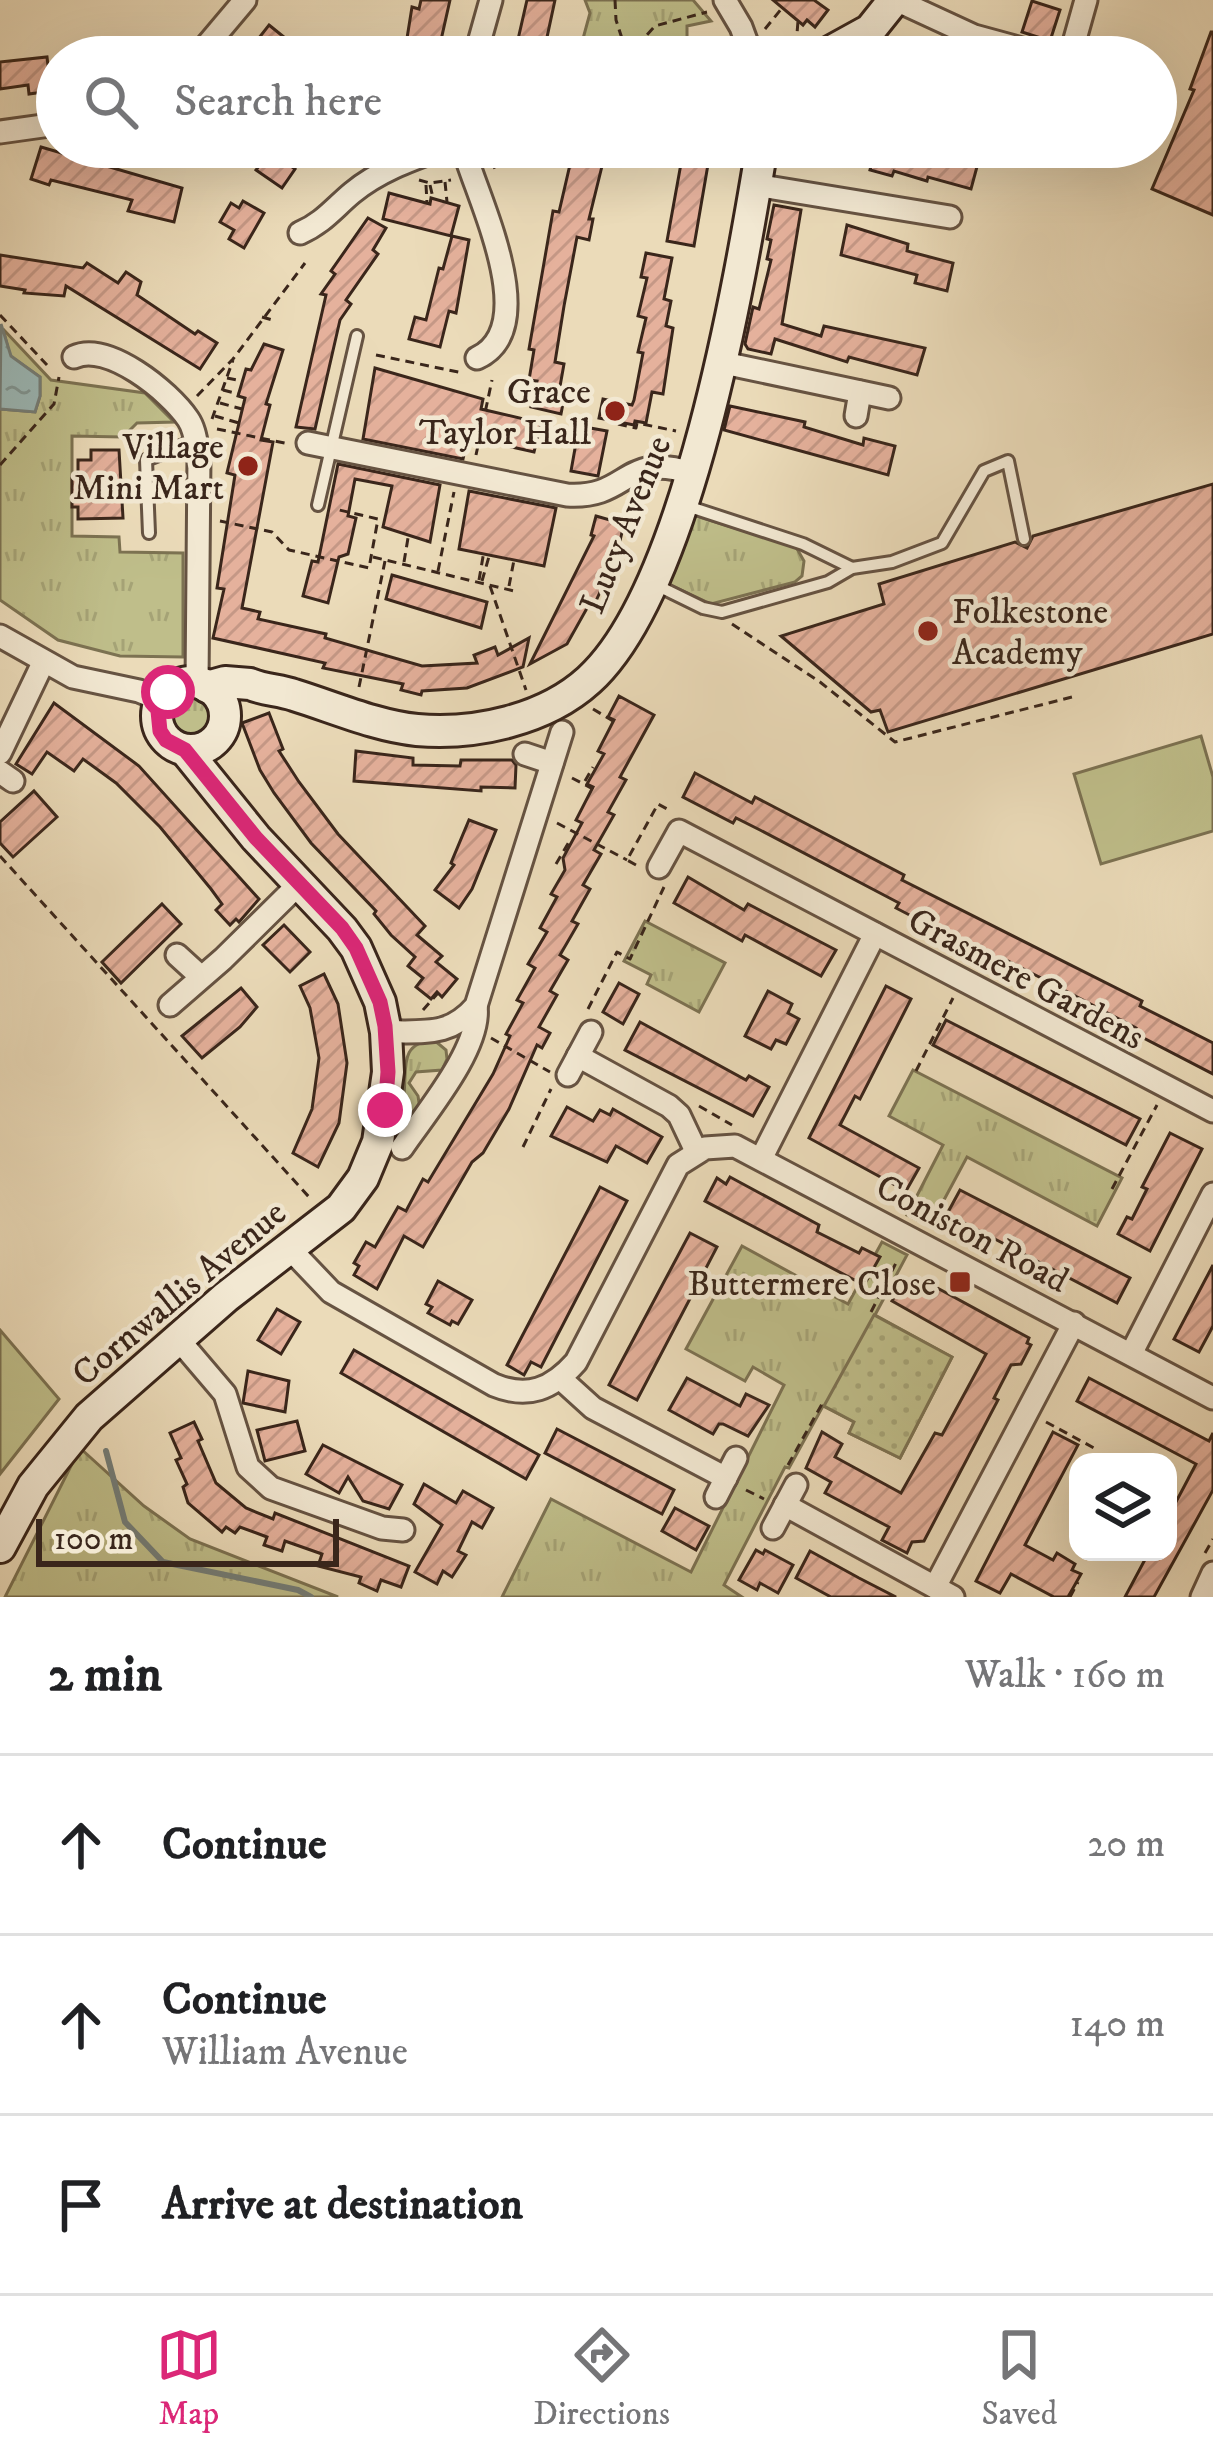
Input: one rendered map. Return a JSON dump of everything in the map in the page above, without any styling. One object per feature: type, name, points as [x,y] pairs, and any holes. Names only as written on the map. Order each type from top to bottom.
[{"type":"street","points":[[214,36],[244,0]]},
{"type":"street","points":[[481,36],[491,0]]},
{"type":"street","points":[[853,36],[870,30],[895,0],[974,36]]},
{"type":"street","points":[[1076,36],[1086,0]]},
{"type":"street","points":[[717,6],[741,27],[744,36]]},
{"type":"street","points":[[4,138],[36,130]]},
{"type":"street","points":[[300,233],[321,224],[351,194],[391,168]]},
{"type":"street","points":[[470,168],[505,282],[498,340],[491,352],[470,366]]},
{"type":"street","name":"Lucy Avenue","points":[[202,685],[225,682],[259,688],[408,728],[493,725],[536,712],[590,680],[628,628],[681,504],[719,362],[758,168]]},
{"type":"street","points":[[755,185],[950,217]]},
{"type":"street","points":[[74,357],[87,350],[98,352],[148,380],[190,421],[206,430],[202,685]]},
{"type":"street","points":[[719,362],[889,398]]},
{"type":"street","points":[[856,416],[860,392]]},
{"type":"street","points":[[319,445],[567,495],[607,491],[633,471],[654,465],[691,473]]},
{"type":"street","points":[[0,637],[73,677],[161,700]]},
{"type":"street","points":[[0,753],[43,663]]},
{"type":"street","points":[[208,775],[221,728],[219,698],[202,685],[176,686],[161,700],[160,731],[185,750],[207,747],[221,728],[259,688]]},
{"type":"street","points":[[386,1031],[437,1031],[460,1025],[476,1006],[561,770],[562,732]]},
{"type":"street","name":"Cornwallis Avenue","points":[[0,1547],[61,1447],[118,1389],[226,1297],[291,1250],[321,1210],[355,1192],[378,1142],[388,1072],[386,1031],[380,1002],[356,948],[256,838],[185,750]]},
{"type":"street","points":[[526,754],[561,770]]},
{"type":"street","name":"Grasmere Gardens","points":[[657,873],[679,831],[1213,1111]]},
{"type":"street","points":[[170,1005],[300,884]]},
{"type":"street","name":"Grasmere Gardens","points":[[762,1157],[875,934]]},
{"type":"street","points":[[177,955],[200,976]]},
{"type":"street","points":[[402,1148],[440,1093],[478,1024],[476,1006]]},
{"type":"street","points":[[291,1250],[332,1292],[494,1385],[515,1394],[529,1393],[561,1379],[576,1362],[678,1165],[696,1151],[679,1115],[668,1106],[564,1070],[586,1027]]},
{"type":"street","points":[[419,1082],[440,1093]]},
{"type":"street","name":"Coniston Road","points":[[696,1151],[724,1145],[762,1157],[1213,1398]]},
{"type":"street","points":[[1131,1354],[1213,1195]]},
{"type":"street","points":[[784,1499],[944,1592],[1074,1323]]},
{"type":"street","points":[[179,1340],[225,1394],[248,1467],[271,1488],[382,1528],[403,1530]]},
{"type":"street","points":[[561,1379],[593,1408],[729,1480]]},
{"type":"street","points":[[1202,1597],[1213,1573]]},
{"type":"lane","points":[[318,505],[319,445],[357,336]]},
{"type":"lane","points":[[149,533],[146,460],[206,430]]},
{"type":"lane","points":[[651,582],[703,608],[722,612],[828,583],[852,568],[892,562],[942,543],[984,471],[1008,461],[1024,539]]},
{"type":"lane","points":[[681,504],[803,544],[852,568]]},
{"type":"path","points":[[615,0],[621,36]]},
{"type":"path","points":[[646,36],[655,26],[717,6]]},
{"type":"path","points":[[765,29],[782,8]]},
{"type":"path","points":[[798,21],[804,36]]},
{"type":"path","points":[[483,173],[493,168]]},
{"type":"path","points":[[414,179],[428,183],[459,180]]},
{"type":"path","points":[[444,180],[447,202]]},
{"type":"path","points":[[428,183],[433,199]]},
{"type":"path","points":[[427,203],[428,183]]},
{"type":"path","points":[[196,398],[233,358],[305,263]]},
{"type":"path","points":[[0,316],[47,365]]},
{"type":"path","points":[[262,317],[276,321]]},
{"type":"path","points":[[376,356],[470,366]]},
{"type":"path","points":[[233,358],[206,430],[319,445]]},
{"type":"path","points":[[0,465],[54,404],[59,377]]},
{"type":"path","points":[[226,377],[242,381]]},
{"type":"path","points":[[438,572],[492,380]]},
{"type":"path","points":[[223,389],[239,394]]},
{"type":"path","points":[[218,402],[242,409]]},
{"type":"path","points":[[213,416],[239,423]]},
{"type":"path","points":[[618,424],[678,431]]},
{"type":"path","points":[[207,518],[272,532],[289,550],[369,568],[379,519],[318,505]]},
{"type":"path","points":[[404,564],[409,538]]},
{"type":"path","points":[[480,582],[487,552]]},
{"type":"path","points":[[371,556],[512,590],[514,560]]},
{"type":"path","points":[[357,693],[385,560]]},
{"type":"path","points":[[490,585],[526,692]]},
{"type":"path","points":[[722,612],[895,742],[1076,696]]},
{"type":"path","points":[[592,709],[613,721]]},
{"type":"path","points":[[584,783],[593,767]]},
{"type":"path","points":[[561,770],[595,790]]},
{"type":"path","points":[[627,860],[658,804],[680,815]]},
{"type":"path","points":[[556,823],[657,873],[630,959],[617,952],[586,1027]]},
{"type":"path","points":[[544,858],[558,866],[568,842]]},
{"type":"path","points":[[0,856],[321,1210]]},
{"type":"path","points":[[916,1071],[963,980]]},
{"type":"path","points":[[422,1012],[438,993]]},
{"type":"path","points":[[487,1036],[564,1070],[523,1147]]},
{"type":"path","points":[[1112,1189],[1166,1087]]},
{"type":"path","points":[[690,1102],[743,1132]]},
{"type":"path","points":[[871,1312],[910,1237]]},
{"type":"path","points":[[729,1480],[784,1499],[822,1404]]},
{"type":"path","points":[[1034,1415],[1094,1448]]},
{"type":"path","points":[[1070,1597],[1078,1582]]},
{"type":"green space","points":[[585,0],[693,0],[711,21],[687,26],[687,36],[584,36],[590,13]]},
{"type":"green space","points":[[3,329],[51,380],[145,393],[174,422],[137,423],[123,437],[72,436],[72,536],[119,537],[120,552],[183,553],[183,657],[120,656],[58,640],[0,600],[0,409],[35,412],[40,396],[40,377],[10,356]]},
{"type":"green space","points":[[693,515],[796,547],[804,561],[802,576],[795,582],[711,604],[666,583]]},
{"type":"green space","points":[[191,695],[207,701],[213,717],[207,733],[191,739],[175,733],[169,717],[175,701]]},
{"type":"green space","points":[[1201,736],[1213,777],[1213,831],[1101,864],[1074,774]]},
{"type":"green space","points":[[645,921],[725,963],[699,1012],[647,984],[651,975],[624,961]]},
{"type":"green space","points":[[434,1040],[446,1050],[447,1059],[442,1070],[416,1072],[409,1083],[420,1109],[394,1147],[407,1058],[415,1046]]},
{"type":"green space","points":[[913,1070],[1122,1178],[1097,1226],[967,1157],[930,1226],[907,1215],[943,1145],[889,1116]]},
{"type":"green space","points":[[882,1242],[907,1255],[875,1315],[952,1357],[900,1458],[849,1433],[854,1422],[823,1406],[789,1468],[785,1467],[724,1585],[742,1597],[502,1597],[551,1499],[691,1572],[784,1385],[753,1367],[745,1381],[686,1349],[742,1246],[848,1304]]},
{"type":"green space","points":[[874,1315],[952,1357],[900,1458],[849,1433],[854,1422],[824,1406]]},
{"type":"green space","points":[[0,1330],[59,1399],[0,1474]]},
{"type":"green space","points":[[80,1448],[144,1506],[190,1539],[338,1597],[5,1597]]},
{"type":"water","points":[[1,324],[11,356],[40,377],[35,412],[0,409]]},
{"type":"building","points":[[421,0],[450,0],[442,36],[407,36],[412,7],[419,9]]},
{"type":"building","points":[[527,0],[555,0],[547,36],[519,36]]},
{"type":"building","points":[[773,0],[814,0],[828,10],[815,27],[807,20],[803,25]]},
{"type":"building","points":[[1032,1],[1060,10],[1052,36],[1022,32]]},
{"type":"building","points":[[269,25],[283,36],[260,36]]},
{"type":"building","points":[[1213,32],[1213,215],[1152,189],[1161,168],[1177,168],[1177,130],[1194,90],[1190,89]]},
{"type":"building","points":[[36,58],[36,93],[29,94],[28,85],[0,89],[0,62]]},
{"type":"building","points":[[36,163],[36,168],[113,168],[182,188],[174,222],[128,211],[132,200],[31,179]]},
{"type":"building","points":[[257,168],[295,169],[282,188]]},
{"type":"building","points":[[569,168],[602,168],[589,240],[577,237],[564,306],[555,362],[564,364],[561,414],[531,407],[537,381],[529,380],[534,350],[529,349],[553,211],[559,212]]},
{"type":"building","points":[[680,168],[707,168],[694,246],[667,241]]},
{"type":"building","points":[[977,168],[971,189],[928,177],[927,181],[870,170]]},
{"type":"building","points":[[389,193],[459,206],[451,236],[383,219]]},
{"type":"building","points":[[243,201],[264,213],[244,248],[229,239],[234,230],[220,222],[231,203],[239,208]]},
{"type":"building","points":[[774,205],[801,210],[782,324],[821,336],[824,326],[925,348],[917,375],[849,357],[847,362],[775,339],[771,354],[748,349],[753,307],[759,309],[771,260],[767,259],[771,240],[767,239]]},
{"type":"building","points":[[368,218],[386,228],[373,250],[378,254],[346,300],[351,304],[340,320],[315,429],[296,427],[326,295],[321,294]]},
{"type":"building","points":[[847,225],[908,244],[907,251],[953,263],[947,291],[915,283],[917,275],[841,255]]},
{"type":"building","points":[[452,236],[469,240],[456,313],[449,311],[440,347],[409,339],[415,317],[426,320]]},
{"type":"building","points":[[646,253],[672,258],[664,299],[671,301],[666,326],[673,328],[663,394],[652,392],[646,423],[635,421],[634,425],[599,418],[603,399],[632,405],[634,400],[646,318],[638,316],[647,278],[641,277]]},
{"type":"building","points":[[0,255],[83,268],[87,263],[118,283],[126,272],[141,282],[137,295],[195,334],[198,331],[217,343],[200,369],[66,286],[64,296],[0,286]]},
{"type":"building","points":[[264,344],[283,350],[266,404],[270,405],[261,440],[273,442],[242,608],[260,612],[258,619],[326,634],[325,638],[422,666],[477,663],[474,655],[495,647],[498,655],[529,638],[523,667],[467,688],[422,691],[421,695],[401,690],[403,684],[213,638],[224,589],[217,588],[235,475],[227,473],[245,398],[238,396],[246,369],[251,370]]},
{"type":"building","points":[[375,368],[483,399],[481,409],[541,423],[534,452],[468,437],[463,459],[363,439]]},
{"type":"building","points":[[730,406],[805,422],[804,427],[863,445],[864,438],[895,446],[888,475],[724,430]]},
{"type":"building","points":[[579,426],[607,431],[598,476],[571,471]]},
{"type":"building","points":[[91,450],[119,450],[123,518],[78,519],[78,507],[72,507],[72,476],[78,476],[78,460],[91,460]]},
{"type":"building","points":[[338,464],[440,485],[430,542],[383,527],[392,486],[355,479],[348,516],[356,518],[348,554],[339,557],[328,603],[303,596],[312,561],[318,562]]},
{"type":"building","points":[[1213,484],[1213,634],[888,732],[880,710],[871,712],[781,636],[884,604],[879,584],[1015,542],[1027,548],[1033,536]]},
{"type":"building","points":[[469,491],[556,508],[544,566],[459,549]]},
{"type":"building","points":[[596,516],[624,524],[616,557],[595,603],[591,601],[567,644],[530,664],[594,536]]},
{"type":"building","points":[[392,575],[487,602],[481,628],[386,599]]},
{"type":"building","points":[[619,696],[654,715],[620,777],[626,780],[608,812],[614,815],[594,850],[601,854],[583,885],[590,889],[560,955],[568,960],[550,991],[557,995],[539,1027],[550,1033],[542,1048],[537,1045],[509,1109],[423,1247],[404,1236],[377,1289],[354,1275],[359,1266],[354,1263],[366,1242],[375,1247],[398,1207],[406,1211],[423,1179],[428,1182],[493,1074],[523,1003],[517,1000],[535,968],[528,964],[547,932],[540,928],[557,897],[551,894],[582,823],[576,820],[593,787],[587,784],[604,754],[598,751],[614,720],[608,717]]},
{"type":"building","points":[[54,703],[139,766],[259,899],[239,922],[236,919],[230,925],[216,910],[222,904],[160,827],[116,783],[83,759],[74,771],[47,752],[32,774],[16,764]]},
{"type":"building","points":[[269,713],[283,749],[279,751],[299,782],[338,834],[425,926],[417,935],[442,956],[436,962],[457,979],[442,997],[437,992],[431,999],[416,987],[423,978],[408,966],[415,957],[311,843],[274,793],[242,723]]},
{"type":"building","points":[[356,751],[413,758],[413,765],[512,760],[515,788],[481,787],[481,791],[354,781]]},
{"type":"building","points":[[695,773],[752,803],[755,797],[904,875],[902,880],[1142,1001],[1140,1006],[1213,1043],[1213,1074],[1043,979],[896,908],[899,903],[760,830],[736,818],[733,823],[683,797]]},
{"type":"building","points":[[34,791],[57,817],[13,857],[0,843],[0,822]]},
{"type":"building","points":[[469,820],[496,830],[472,889],[459,908],[435,890],[454,865]]},
{"type":"building","points":[[688,877],[744,910],[748,904],[836,950],[821,976],[745,935],[742,941],[674,903]]},
{"type":"building","points":[[162,904],[181,924],[121,983],[102,962]]},
{"type":"building","points":[[284,925],[310,952],[290,972],[263,945]]},
{"type":"building","points":[[324,974],[338,1004],[347,1063],[339,1123],[318,1167],[293,1153],[312,1109],[319,1058],[310,1008],[300,986]]},
{"type":"building","points":[[619,983],[639,994],[623,1024],[603,1012]]},
{"type":"building","points":[[886,986],[911,999],[860,1099],[855,1096],[840,1125],[919,1168],[906,1191],[809,1138]]},
{"type":"building","points":[[241,988],[257,1007],[202,1058],[182,1036]]},
{"type":"building","points":[[768,991],[792,1004],[788,1013],[799,1019],[786,1044],[776,1040],[771,1049],[745,1036]]},
{"type":"building","points":[[946,1020],[1140,1119],[1126,1145],[933,1045]]},
{"type":"building","points":[[640,1022],[746,1080],[749,1076],[769,1087],[753,1116],[625,1050]]},
{"type":"building","points":[[567,1107],[593,1121],[600,1110],[610,1115],[613,1109],[662,1137],[647,1163],[616,1146],[607,1162],[551,1136]]},
{"type":"building","points":[[1170,1133],[1202,1149],[1150,1251],[1118,1234],[1127,1217],[1132,1219],[1147,1189],[1142,1187]]},
{"type":"building","points":[[730,1177],[819,1225],[817,1232],[859,1253],[862,1248],[880,1257],[864,1285],[705,1201],[717,1178],[726,1184]]},
{"type":"building","points":[[600,1187],[627,1201],[541,1367],[531,1362],[524,1375],[507,1365]]},
{"type":"building","points":[[960,1190],[1130,1278],[1117,1303],[947,1214]]},
{"type":"building","points":[[690,1233],[717,1247],[637,1400],[609,1385]]},
{"type":"building","points":[[1213,1265],[1213,1326],[1199,1352],[1174,1339]]},
{"type":"building","points":[[919,1278],[1029,1338],[1031,1345],[1021,1364],[1011,1365],[994,1398],[998,1400],[924,1541],[912,1542],[907,1553],[882,1540],[889,1527],[825,1493],[831,1482],[806,1468],[822,1432],[842,1444],[835,1457],[901,1493],[935,1433],[942,1435],[986,1354],[892,1301],[905,1279],[915,1284]]},
{"type":"building","points":[[438,1281],[472,1300],[458,1324],[452,1321],[450,1325],[428,1313],[432,1307],[426,1304]]},
{"type":"building","points":[[277,1309],[300,1322],[281,1354],[258,1340]]},
{"type":"building","points":[[354,1350],[539,1455],[526,1479],[341,1373]]},
{"type":"building","points":[[248,1371],[289,1381],[285,1412],[243,1403]]},
{"type":"building","points":[[687,1378],[740,1406],[746,1394],[769,1405],[748,1436],[723,1424],[713,1434],[669,1410]]},
{"type":"building","points":[[1089,1378],[1209,1441],[1213,1433],[1213,1490],[1177,1555],[1177,1500],[1196,1464],[1077,1401]]},
{"type":"building","points":[[297,1421],[305,1451],[265,1461],[257,1430]]},
{"type":"building","points":[[194,1422],[216,1483],[246,1508],[273,1519],[275,1513],[409,1566],[401,1587],[381,1580],[377,1591],[359,1583],[361,1577],[318,1566],[322,1554],[285,1541],[282,1551],[264,1545],[267,1537],[240,1527],[235,1533],[226,1527],[222,1532],[188,1503],[183,1487],[187,1484],[176,1460],[181,1458],[170,1433]]},
{"type":"building","points":[[557,1429],[674,1490],[662,1514],[545,1453]]},
{"type":"building","points":[[1053,1432],[1078,1445],[1069,1453],[1069,1462],[1025,1545],[1053,1560],[1057,1553],[1075,1564],[1072,1570],[1081,1574],[1068,1597],[1054,1597],[1011,1574],[1000,1593],[976,1581]]},
{"type":"building","points":[[323,1445],[402,1485],[389,1509],[363,1501],[348,1477],[339,1493],[306,1474]]},
{"type":"building","points":[[424,1484],[456,1503],[463,1491],[493,1508],[482,1528],[472,1522],[458,1551],[466,1555],[452,1577],[443,1571],[437,1584],[415,1572],[442,1525],[414,1504]]},
{"type":"building","points":[[675,1508],[709,1526],[696,1550],[662,1531]]},
{"type":"building","points":[[756,1550],[793,1565],[778,1593],[760,1583],[757,1590],[739,1580]]},
{"type":"building","points":[[810,1551],[896,1597],[831,1597],[796,1578]]},
{"type":"building","points":[[1144,1561],[1174,1561],[1154,1597],[1125,1597]]},
{"type":"waterway","points":[[106,1451],[125,1522],[163,1562],[298,1590],[311,1597]]},
{"type":"place","name":"Grace Taylor Hall","points":[[615,411]]},
{"type":"place","name":"Village Mini Mart","points":[[248,466]]},
{"type":"place","name":"Folkestone Academy","points":[[928,631]]},
{"type":"place","name":"Buttermere Close","points":[[960,1282]]},
{"type":"route","points":[[168,692],[161,700],[157,721],[166,740],[185,750],[208,775],[256,838],[356,948],[380,1002],[385,1026],[385,1110]]}]
